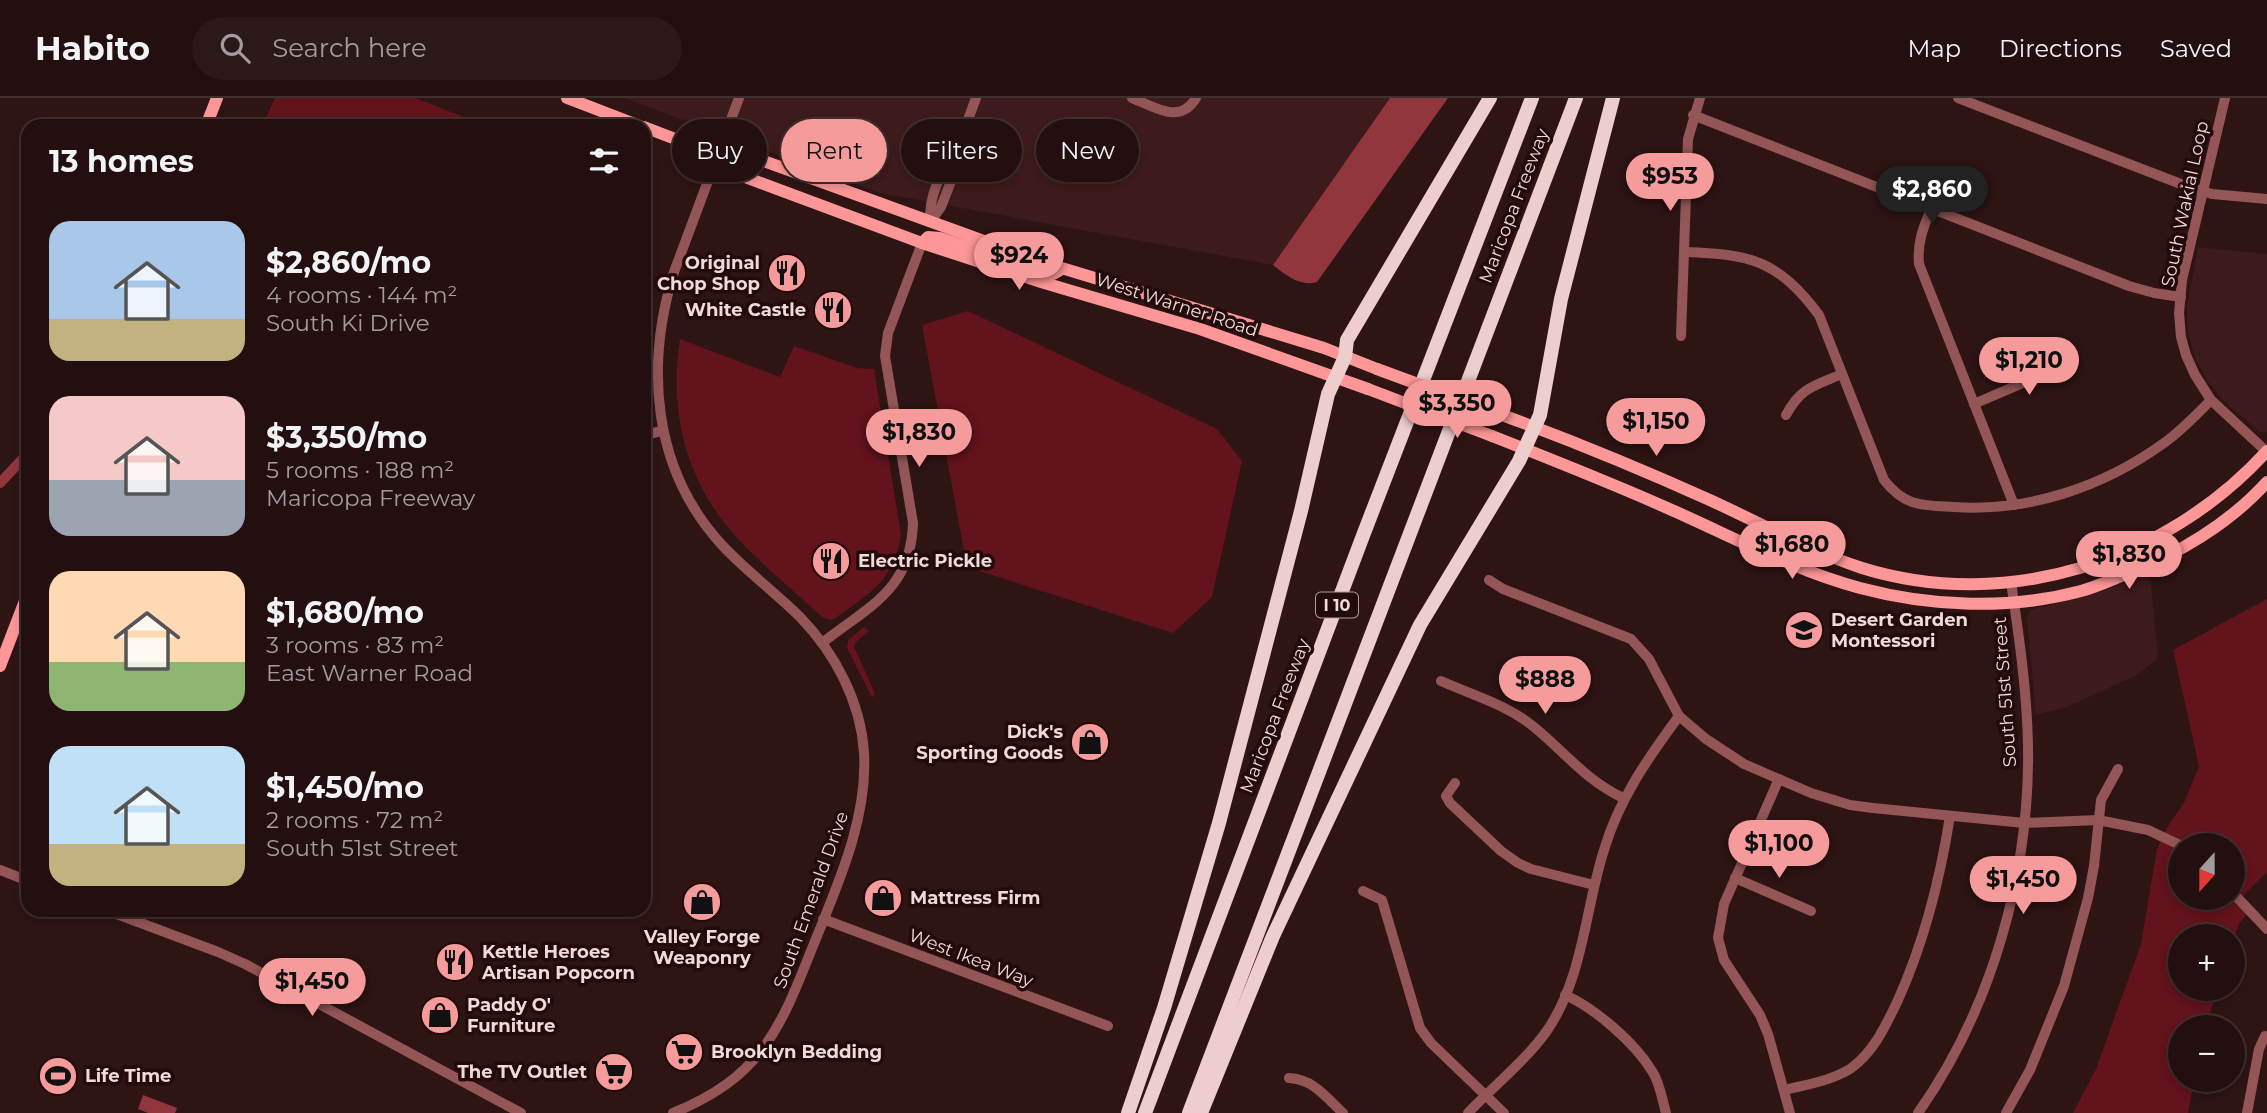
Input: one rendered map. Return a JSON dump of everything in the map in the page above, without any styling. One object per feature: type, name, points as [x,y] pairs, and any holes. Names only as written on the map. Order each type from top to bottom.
[{"type":"highway","points":[[1128,1113],[1164,1008],[1219,823],[1301,511],[1328,394],[1345,357],[1347,340],[1490,98]]},
{"type":"highway","name":"Maricopa Freeway","points":[[1145,1113],[1532,98]]},
{"type":"highway","name":"Maricopa Freeway","points":[[1189,1113],[1576,98]]},
{"type":"highway","points":[[1201,1113],[1273,936],[1414,638],[1525,449],[1540,415],[1567,274],[1613,98]]},
{"type":"main road","points":[[209,119],[217,98]]},
{"type":"main road","name":"West Warner Road","points":[[567,98],[621,119]]},
{"type":"main road","name":"West Warner Road","points":[[651,130],[672,138]]},
{"type":"main road","name":"West Warner Road","points":[[767,162],[1063,269],[1324,348],[1636,467],[1845,561],[1914,579],[1952,583],[2011,582],[2076,571],[2132,550],[2186,521],[2247,473],[2267,452]]},
{"type":"main road","name":"West Warner Road","points":[[758,182],[922,243],[1200,329],[1337,377],[1525,449],[1642,497],[1757,549],[1839,581],[1913,599],[1954,603],[2014,601],[2081,591],[2143,568],[2196,539],[2225,519],[2267,482]]},
{"type":"main road","points":[[922,243],[928,237],[940,237],[1039,271],[1053,274],[1063,269]]},
{"type":"main road","points":[[1839,581],[1845,561]]},
{"type":"main road","points":[[0,666],[21,611]]},
{"type":"street","name":"South Emerald Drive","points":[[731,119],[739,98]]},
{"type":"street","points":[[930,222],[929,207],[945,165],[956,152],[976,98]]},
{"type":"street","points":[[1132,98],[1168,111],[1183,112],[1196,98]]},
{"type":"street","points":[[1681,336],[1688,139],[1700,98]]},
{"type":"street","points":[[1958,98],[2202,191],[2267,199]]},
{"type":"street","name":"South Wakial Loop","points":[[2224,98],[2182,280],[2181,337],[2195,375],[2211,400],[2267,452]]},
{"type":"street","points":[[1693,115],[2129,286],[2181,297]]},
{"type":"street","name":"South Emerald Drive","points":[[673,1113],[731,1081],[757,1058],[778,1028],[824,919],[858,824],[863,796],[864,754],[852,697],[835,661],[799,616],[729,552],[706,525],[685,489],[662,431],[657,364],[661,318],[674,272],[708,182]]},
{"type":"street","points":[[1931,209],[1917,248],[1919,264],[2014,505]]},
{"type":"street","points":[[822,643],[884,596],[902,573],[908,558],[913,523],[885,356],[888,333],[922,243]]},
{"type":"street","points":[[1685,252],[1729,254],[1754,260],[1780,274],[1802,293],[1819,315],[1884,480],[1896,496],[1911,503],[1975,508],[2053,498],[2085,486],[2142,458],[2166,442],[2211,400]]},
{"type":"street","points":[[1974,404],[2050,371],[2061,359]]},
{"type":"street","points":[[1786,415],[1794,399],[1804,390],[1842,374]]},
{"type":"street","points":[[651,433],[662,431]]},
{"type":"street","points":[[1489,580],[1503,589],[1631,639],[1649,659],[1679,716],[1727,754],[1778,781],[1850,804],[2024,823],[2098,820],[2148,830],[2168,839]]},
{"type":"street","name":"South 51st Street","points":[[1917,1113],[1962,1038],[2001,940],[2012,897],[2024,823],[2027,730],[2011,582]]},
{"type":"street","points":[[1441,681],[1514,713],[1534,726],[1587,776],[1623,798]]},
{"type":"street","points":[[1468,1113],[1546,1032],[1565,995],[1603,852],[1623,798],[1679,716]]},
{"type":"street","points":[[2006,1113],[2030,1070],[2070,967],[2092,877],[2101,800],[2118,769]]},
{"type":"street","points":[[1778,781],[1724,904],[1718,924],[1720,949],[1737,982],[1760,1014],[1768,1034],[1790,1113]]},
{"type":"street","points":[[1455,783],[1446,796],[1450,803],[1501,851],[1531,869],[1594,885]]},
{"type":"street","points":[[1784,1090],[1827,1080],[1850,1069],[1868,1052],[1885,1028],[1907,981],[1931,911],[1950,816]]},
{"type":"street","points":[[0,870],[21,878]]},
{"type":"street","points":[[1735,878],[1811,911]]},
{"type":"street","points":[[1363,891],[1382,900],[1420,1028],[1431,1043],[1504,1113]]},
{"type":"street","points":[[2245,906],[2267,929]]},
{"type":"street","points":[[125,917],[245,964],[521,1113]]},
{"type":"street","name":"West Ikea Way","points":[[824,919],[1108,1026]]},
{"type":"street","points":[[1565,995],[1585,1004],[1600,1016],[1643,1060],[1653,1072],[1666,1113]]},
{"type":"street","points":[[2247,1113],[2259,1049],[2265,1036]]},
{"type":"street","points":[[1289,1078],[1303,1079],[1315,1085],[1343,1113]]},
{"type":"shaded area","points":[[275,98],[415,98],[469,119],[265,119]]},
{"type":"shaded area","points":[[624,98],[1390,98],[1273,265],[880,193],[850,182],[887,182],[887,119],[781,119],[781,156],[767,151],[767,119],[681,119]]},
{"type":"shaded area","points":[[1390,98],[1448,98],[1317,282],[1305,283],[1283,273],[1273,265]]},
{"type":"shaded area","points":[[2198,247],[2267,254],[2267,432],[2260,432],[2227,404],[2209,383],[2196,361],[2188,332],[2187,307]]},
{"type":"shaded area","points":[[968,311],[1217,429],[1242,461],[1212,597],[1173,633],[967,567],[922,325]]},
{"type":"shaded area","points":[[680,339],[780,377],[794,346],[857,368],[874,369],[901,535],[898,551],[886,575],[869,594],[834,619],[822,617],[760,561],[722,520],[707,497],[686,447],[680,421],[677,367]]},
{"type":"shaded area","points":[[2147,574],[2151,583],[2158,659],[2135,676],[2064,708],[2036,715],[2027,618],[2031,610],[2108,589]]},
{"type":"shaded area","points":[[2267,599],[2267,872],[2245,894],[2245,833],[2168,833],[2168,910],[2245,910],[2245,904],[2250,910],[2239,924],[2168,924],[2168,1001],[2214,1001],[2209,1015],[2168,1015],[2168,1092],[2192,1092],[2188,1113],[2073,1113],[2096,1069],[2141,944],[2157,849],[2166,829],[2185,801],[2199,766],[2173,650]]},
{"type":"shaded area","points":[[864,627],[869,631],[854,647],[875,693],[872,698],[847,648],[848,640]]},
{"type":"shaded area","points":[[143,1095],[177,1108],[175,1113],[148,1113],[138,1109]]},
{"type":"waterway","points":[[0,483],[21,460]]},
{"type":"place","name":"Original Chop Shop","points":[[787,273]]},
{"type":"place","name":"White Castle","points":[[833,310]]},
{"type":"place","name":"Electric Pickle","points":[[831,561]]},
{"type":"place","name":"Desert Garden Montessori","points":[[1804,630]]},
{"type":"place","name":"Dick's Sporting Goods","points":[[1090,742]]},
{"type":"place","name":"Mattress Firm","points":[[883,898]]},
{"type":"place","name":"Valley Forge Weaponry","points":[[702,902]]},
{"type":"place","name":"Kettle Heroes Artisan Popcorn","points":[[455,962]]},
{"type":"place","name":"Paddy O' Furniture","points":[[440,1015]]},
{"type":"place","name":"Brooklyn Bedding","points":[[684,1052]]},
{"type":"place","name":"The TV Outlet","points":[[614,1072]]},
{"type":"place","name":"Life Time","points":[[58,1076]]}]
